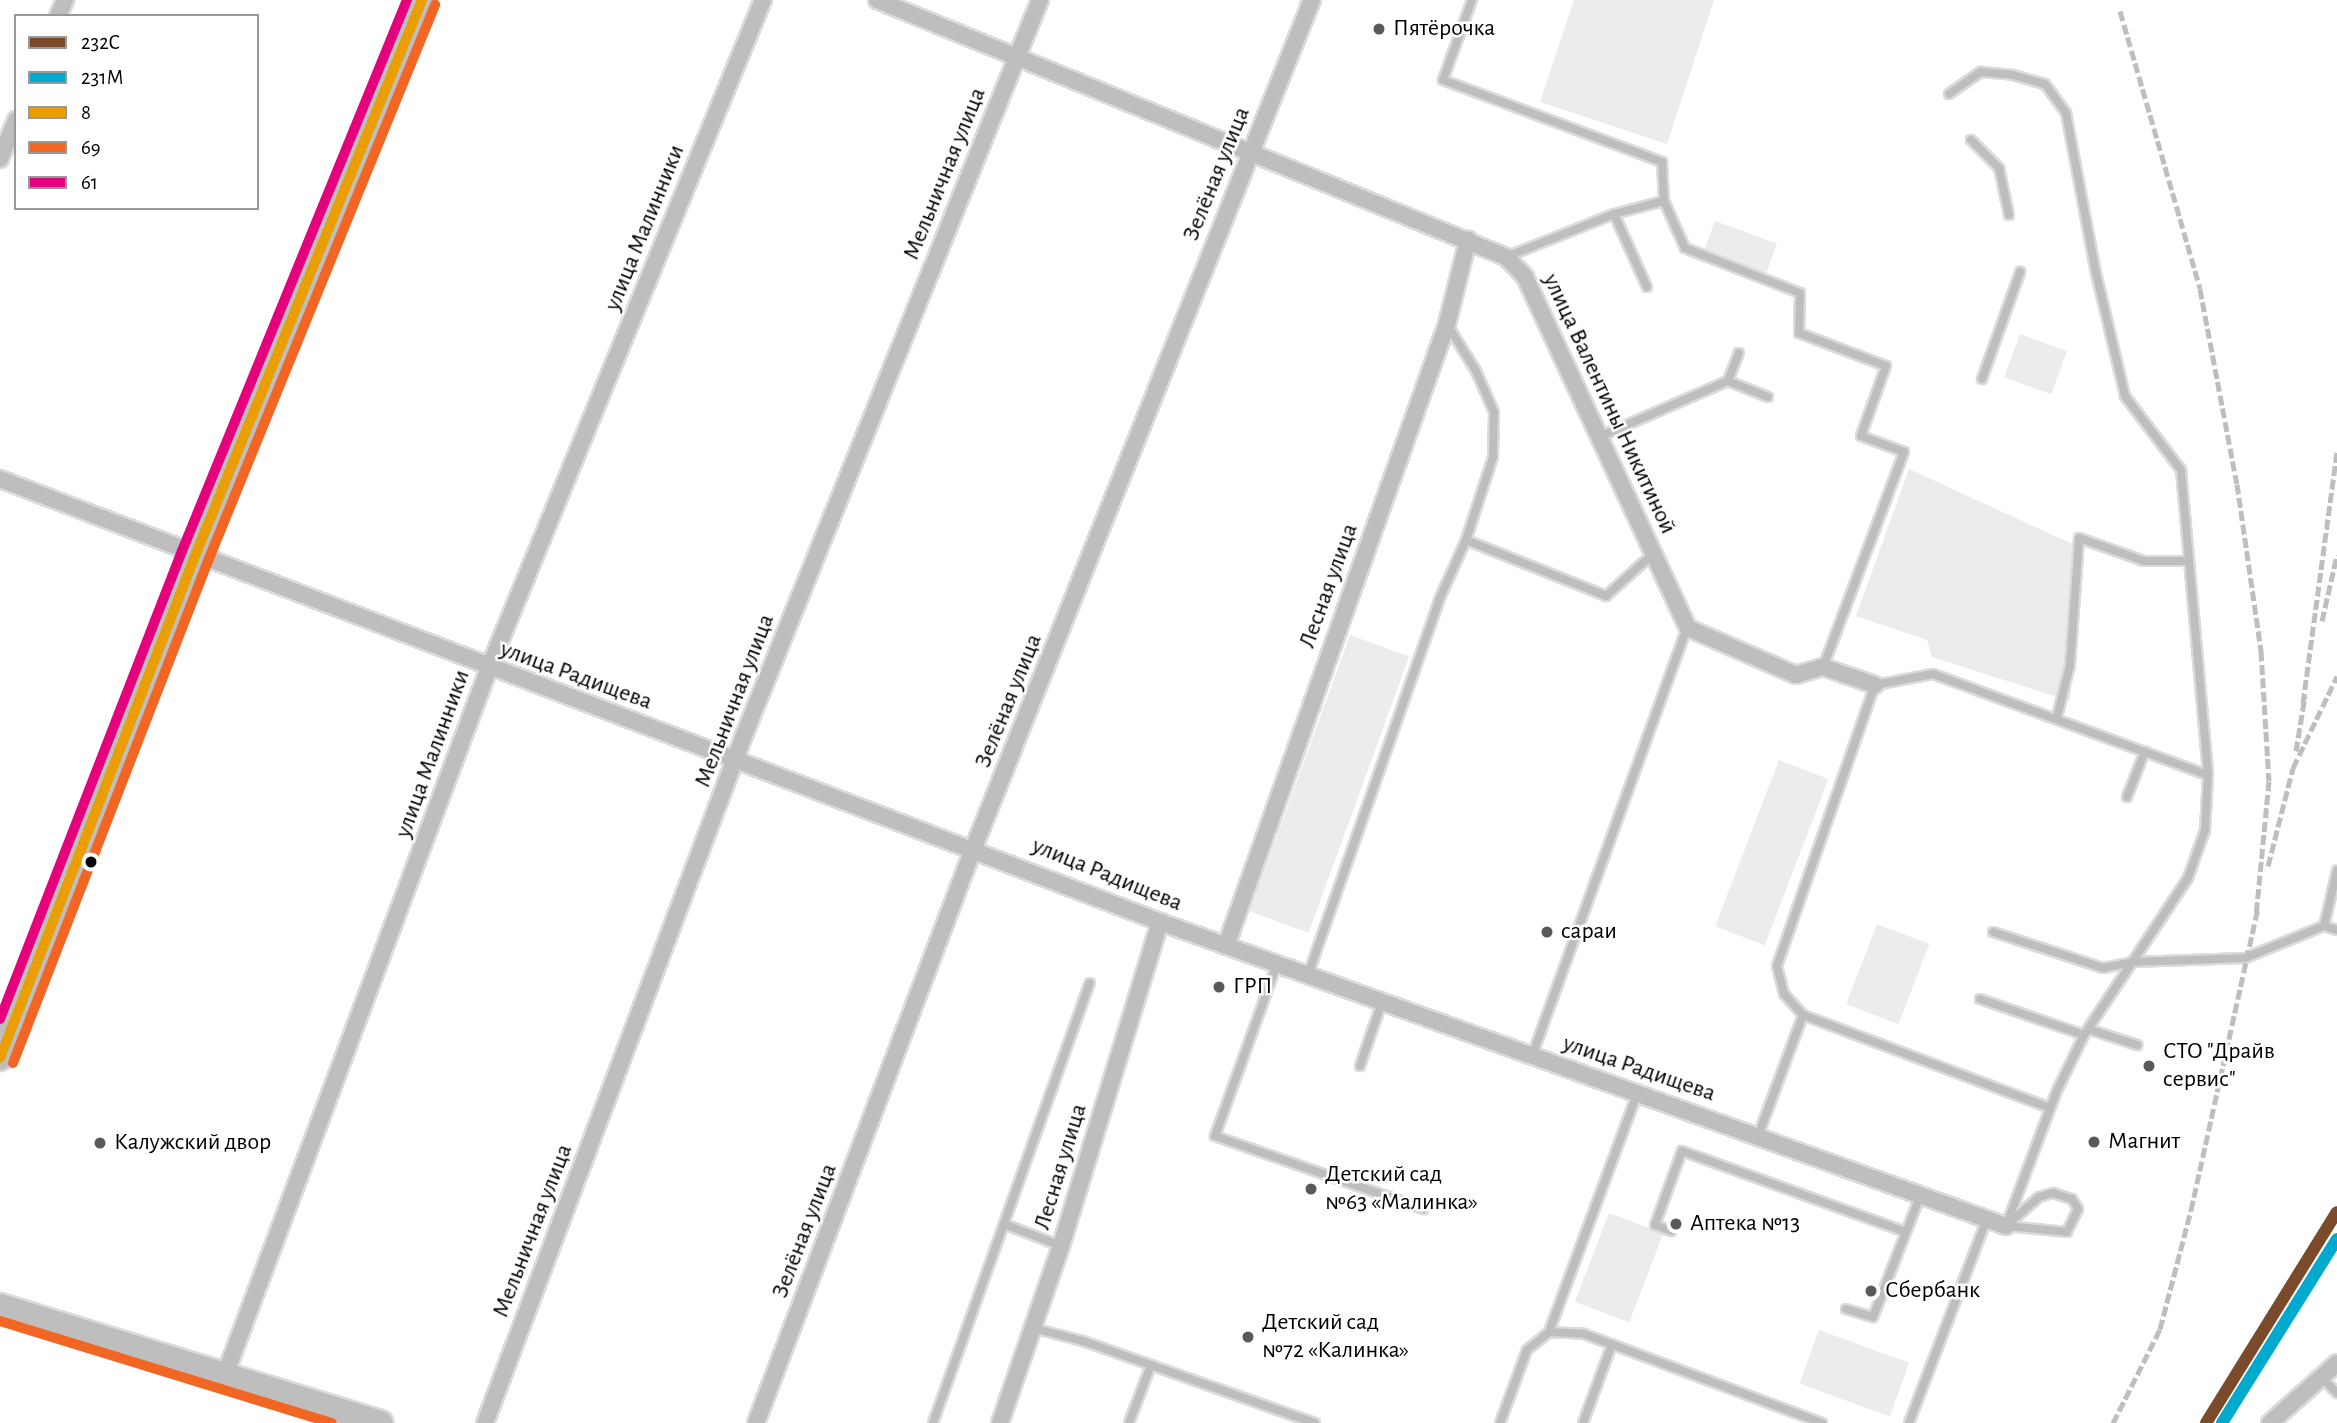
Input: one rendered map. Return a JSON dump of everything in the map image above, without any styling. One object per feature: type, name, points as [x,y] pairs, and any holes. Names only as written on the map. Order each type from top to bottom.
[{"type":"main road","points":[[0,1058],[195,556],[422,0]]},
{"type":"main road","points":[[0,1306],[380,1423]]},
{"type":"street","name":"улица Малинники","points":[[225,1375],[489,668],[763,0]]},
{"type":"street","name":"улица Валентины Никитиной","points":[[877,0],[1251,150],[1506,257],[1525,277],[1688,628]]},
{"type":"street","name":"Мельничная улица","points":[[485,1423],[735,760],[1040,0]]},
{"type":"street","name":"Зелёная улица","points":[[756,1423],[974,848],[1312,0]]},
{"type":"street","points":[[0,159],[14,125]]},
{"type":"street","name":"Лесная улица","points":[[1226,946],[1447,324],[1468,240]]},
{"type":"street","name":"улица Радищева","points":[[0,479],[489,668],[974,848],[1160,922],[2006,1226]]},
{"type":"street","points":[[1688,628],[1796,675],[1824,667],[1875,685]]},
{"type":"street","name":"Лесная улица","points":[[1000,1423],[1061,1246],[1160,922]]},
{"type":"street","points":[[2270,1423],[2323,1379],[2337,1363]]},
{"type":"lane","points":[[1472,0],[1443,80],[1662,162],[1664,201],[1685,248],[1800,293],[1798,333],[1886,366],[1861,436],[1904,452],[1824,667]]},
{"type":"lane","points":[[1949,94],[1981,72],[2013,75],[2045,84],[2066,113],[2096,273],[2125,396],[2181,470],[2208,775],[2205,830],[2188,878],[2086,1032],[2050,1108],[2006,1226]]},
{"type":"lane","points":[[1971,140],[1999,168],[2009,215]]},
{"type":"lane","points":[[1506,257],[1614,214],[1664,201]]},
{"type":"lane","points":[[1614,214],[1647,288]]},
{"type":"lane","points":[[1982,379],[2020,272]]},
{"type":"lane","points":[[1308,975],[1439,600],[1466,540],[1493,457],[1494,412],[1476,372],[1447,324]]},
{"type":"lane","points":[[1599,437],[1728,381],[1739,353]]},
{"type":"lane","points":[[1728,381],[1768,397]]},
{"type":"lane","points":[[2057,718],[2070,665],[2079,538],[2144,561],[2187,561]]},
{"type":"lane","points":[[1466,540],[1606,596],[1654,552]]},
{"type":"lane","points":[[1532,1056],[1688,628]]},
{"type":"lane","points":[[2050,1108],[1803,1015],[1784,994],[1777,966],[1875,685],[1933,674],[2208,775]]},
{"type":"lane","points":[[2127,797],[2145,751]]},
{"type":"lane","points":[[2324,926],[2337,871]]},
{"type":"lane","points":[[1993,932],[2103,968],[2133,962],[2245,958],[2324,926],[2337,930]]},
{"type":"lane","points":[[1277,964],[1215,1136],[1424,1209]]},
{"type":"lane","points":[[933,1423],[1090,983]]},
{"type":"lane","points":[[1980,999],[2137,1045]]},
{"type":"lane","points":[[1360,1066],[1382,1002]]},
{"type":"lane","points":[[1758,1136],[1803,1015]]},
{"type":"lane","points":[[1500,1423],[1527,1350],[1549,1332],[1638,1093]]},
{"type":"lane","points":[[1671,1231],[1655,1226],[1682,1151],[1906,1232]]},
{"type":"lane","points":[[2053,1193],[2072,1199],[2078,1209],[2067,1232],[2006,1226],[2039,1198],[2053,1193]]},
{"type":"lane","points":[[1846,1309],[1873,1317],[1921,1194]]},
{"type":"lane","points":[[1909,1423],[1987,1219]]},
{"type":"lane","points":[[1004,1224],[1061,1246]]},
{"type":"lane","points":[[1033,1328],[1151,1365],[1315,1423]]},
{"type":"lane","points":[[1549,1332],[1584,1334],[1821,1423]]},
{"type":"lane","points":[[1583,1423],[1612,1344]]},
{"type":"lane","points":[[1129,1423],[1151,1365]]},
{"type":"lane","points":[[2323,1379],[2337,1393]]},
{"type":"shaded area","points":[[1574,0],[1714,0],[1667,144],[1540,102]]},
{"type":"shaded area","points":[[1715,221],[1777,244],[1765,277],[1703,255]]},
{"type":"shaded area","points":[[2020,334],[2067,351],[2051,394],[2004,377]]},
{"type":"shaded area","points":[[1909,469],[2081,548],[2070,701],[1932,657],[1927,640],[1856,616]]},
{"type":"shaded area","points":[[1350,635],[1409,657],[1309,933],[1249,911]]},
{"type":"shaded area","points":[[1779,760],[1828,779],[1765,945],[1715,926]]},
{"type":"shaded area","points":[[1877,924],[1929,944],[1898,1024],[1846,1004]]},
{"type":"shaded area","points":[[1609,1213],[1663,1234],[1629,1322],[1575,1302]]},
{"type":"shaded area","points":[[1819,1330],[1909,1363],[1890,1416],[1800,1384]]},
{"type":"railway","points":[[2120,11],[2200,289],[2237,484],[2261,651],[2269,781],[2256,915]]},
{"type":"railway","points":[[2303,703],[2337,451]]},
{"type":"railway","points":[[2322,621],[2337,555]]},
{"type":"railway","points":[[2268,866],[2293,768],[2337,676]]},
{"type":"railway","points":[[2296,751],[2305,696]]},
{"type":"railway","points":[[2113,1423],[2160,1329],[2191,1210],[2258,907]]},
{"type":"transit line","name":"61","points":[[0,1019],[182,551],[407,0]]},
{"type":"transit line","name":"8","points":[[0,1058],[195,556],[422,0]]},
{"type":"transit line","name":"69","points":[[13,1063],[208,561],[435,5]]},
{"type":"transit line","name":"232C","points":[[2206,1423],[2337,1212]]},
{"type":"transit line","name":"231М","points":[[2222,1423],[2337,1239]]},
{"type":"transit line","name":"69","points":[[0,1321],[332,1423]]},
{"type":"place","name":"Пятёрочка","points":[[1379,29]]},
{"type":"place","name":"сараи","points":[[1547,932]]},
{"type":"place","name":"ГРП","points":[[1219,987]]},
{"type":"place","name":"СТО \"Драйв сервис\"","points":[[2149,1066]]},
{"type":"place","name":"Магнит","points":[[2094,1142]]},
{"type":"place","name":"Калужский двор","points":[[100,1143]]},
{"type":"place","name":"Детский сад №63 «Малинка»","points":[[1311,1189]]},
{"type":"place","name":"Аптека №13","points":[[1676,1224]]},
{"type":"place","name":"Сбербанк","points":[[1871,1291]]},
{"type":"place","name":"Детский сад №72 «Калинка»","points":[[1248,1337]]}]
